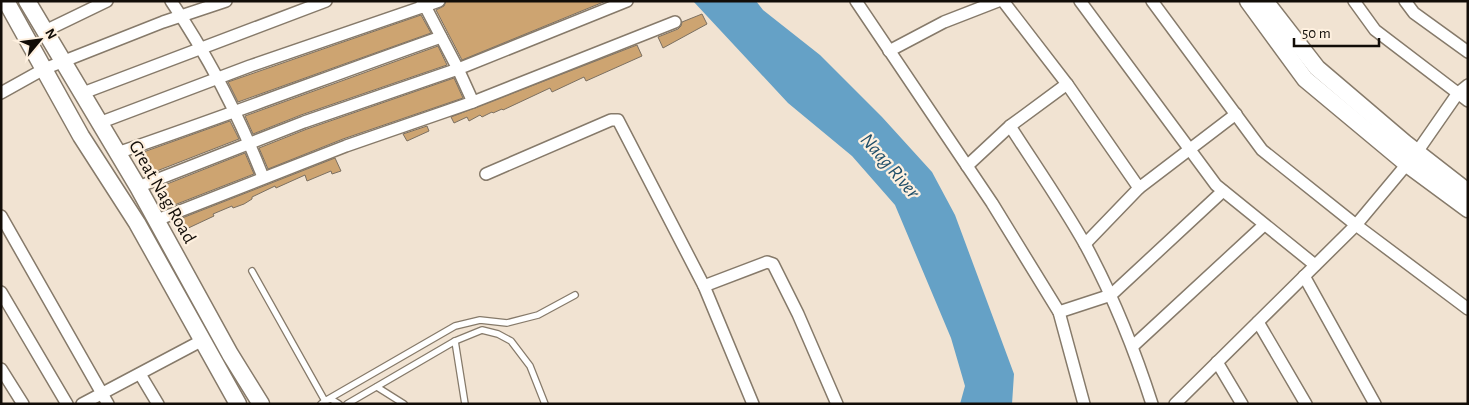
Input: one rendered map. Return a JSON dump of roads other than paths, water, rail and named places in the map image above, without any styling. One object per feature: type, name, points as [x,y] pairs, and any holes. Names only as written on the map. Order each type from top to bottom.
[{"type":"main road","name":"Great Nag Road","points":[[6,1],[81,136],[137,223],[238,404]]},
{"type":"main road","name":"Great Nag Road","points":[[27,1],[98,123],[138,187],[218,333],[261,404]]},
{"type":"main road","points":[[1248,1],[1305,79],[1412,158],[1468,192]]},
{"type":"main road","points":[[1265,1],[1316,68],[1468,209]]},
{"type":"main road","points":[[202,341],[218,333]]},
{"type":"street","points":[[45,31],[108,1]]},
{"type":"street","points":[[171,1],[200,48],[234,112],[264,177]]},
{"type":"street","points":[[1,93],[44,69],[181,16],[226,1]]},
{"type":"street","points":[[82,93],[326,1]]},
{"type":"street","points":[[98,123],[424,4],[439,1]]},
{"type":"street","points":[[138,187],[249,142],[458,69],[627,1]]},
{"type":"street","points":[[856,1],[992,203],[1059,312],[1084,404]]},
{"type":"street","points":[[889,51],[944,22],[998,1]]},
{"type":"street","points":[[1003,1],[1067,84],[1139,188]]},
{"type":"street","points":[[1080,1],[1216,185],[1315,265]]},
{"type":"street","points":[[1152,1],[1262,150],[1356,225],[1468,309]]},
{"type":"street","points":[[1354,1],[1375,30],[1468,100]]},
{"type":"street","points":[[1406,1],[1414,13],[1468,52]]},
{"type":"street","points":[[424,4],[473,102]]},
{"type":"street","points":[[157,220],[264,177],[473,102],[676,22]]},
{"type":"street","points":[[118,153],[441,37]]},
{"type":"street","points":[[967,166],[1010,126],[1067,84]]},
{"type":"street","points":[[1175,404],[1356,225],[1412,158],[1458,93],[1468,85]]},
{"type":"street","points":[[1085,244],[1139,188],[1236,114]]},
{"type":"street","points":[[486,174],[611,120],[618,120],[704,286],[753,404]]},
{"type":"street","points":[[1010,126],[1085,244],[1111,295],[1133,346],[1152,404]]},
{"type":"street","points":[[1059,312],[1111,295],[1223,191]]},
{"type":"street","points":[[1,216],[105,399]]},
{"type":"street","points":[[1133,346],[1264,225]]},
{"type":"street","points":[[704,286],[767,262],[773,264],[798,314],[837,404]]},
{"type":"street","points":[[1304,276],[1375,404]]},
{"type":"street","points":[[1,292],[67,404]]},
{"type":"street","points":[[1258,322],[1306,404]]},
{"type":"street","points":[[82,404],[105,399],[140,374],[202,341]]},
{"type":"street","points":[[1218,362],[1242,404]]},
{"type":"street","points":[[1,369],[23,404]]},
{"type":"street","points":[[140,374],[158,404]]},
{"type":"lane","points":[[252,271],[323,402]]},
{"type":"lane","points":[[323,402],[455,326],[480,320],[507,323],[538,315],[575,295]]},
{"type":"lane","points":[[346,404],[455,341],[482,330],[498,334],[511,341],[530,366],[545,404]]},
{"type":"lane","points":[[455,341],[465,404]]},
{"type":"lane","points":[[377,387],[404,404]]},
{"type":"lane","points":[[323,402],[331,399],[339,404]]},
{"type":"water","name":"Naag River","points":[[693,1],[756,1],[763,10],[820,55],[882,117],[932,172],[955,215],[1014,374],[1012,404],[960,404],[965,386],[951,338],[895,205],[852,156],[788,103]]}]
